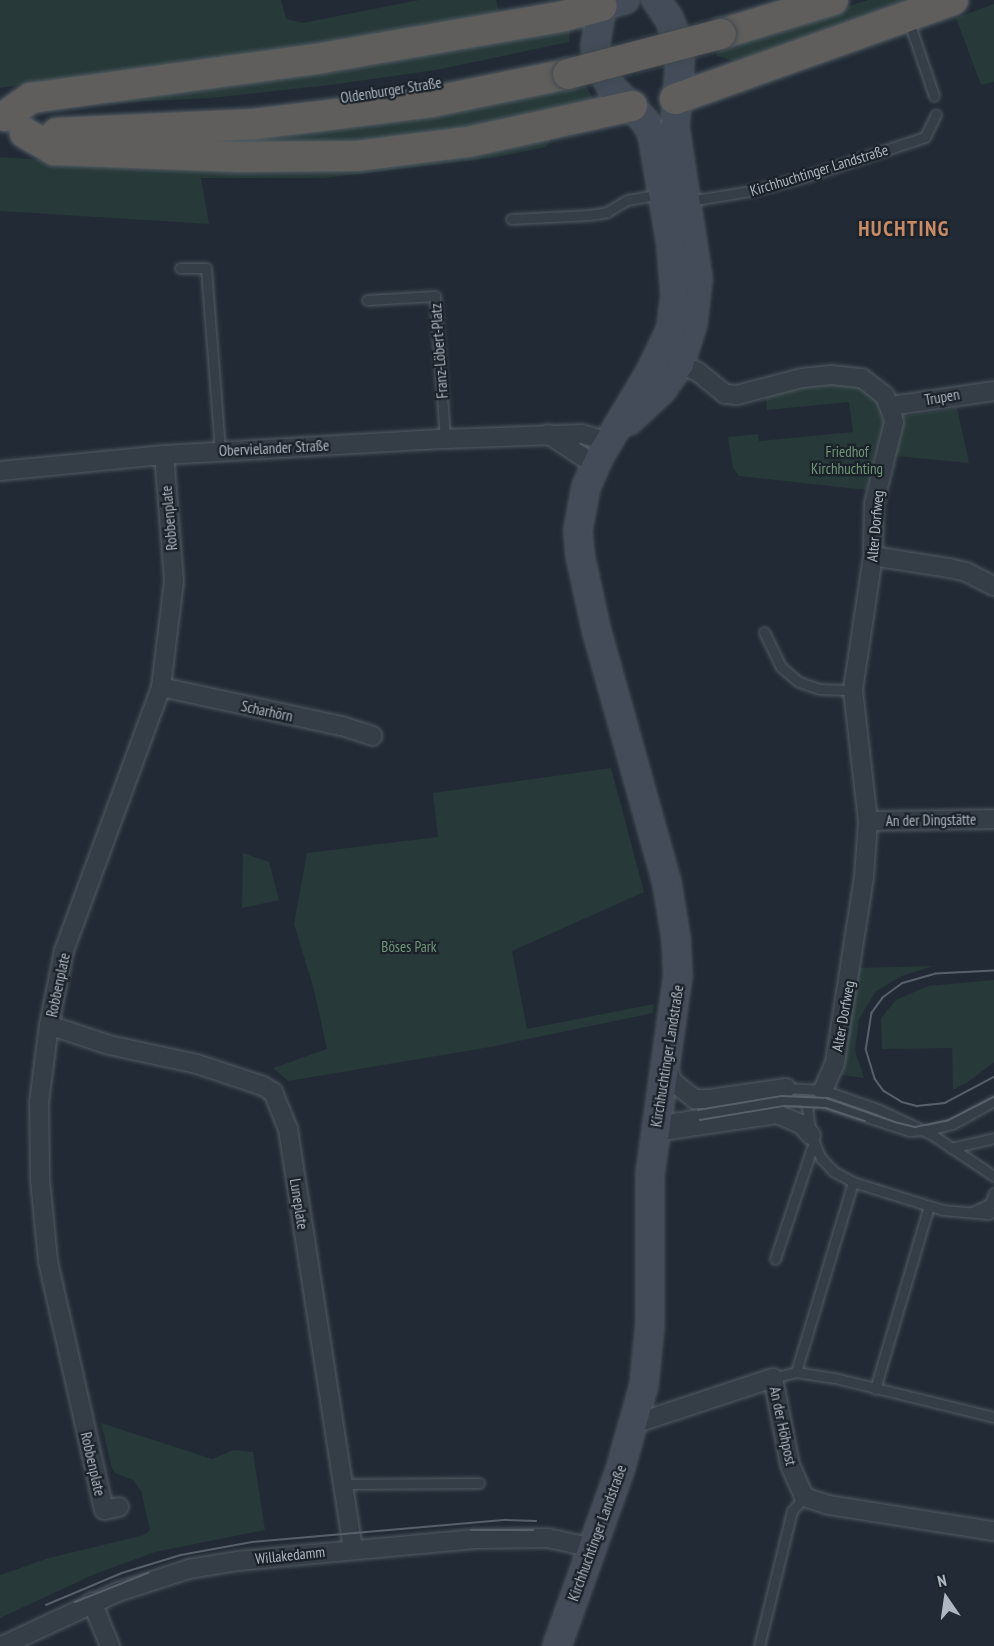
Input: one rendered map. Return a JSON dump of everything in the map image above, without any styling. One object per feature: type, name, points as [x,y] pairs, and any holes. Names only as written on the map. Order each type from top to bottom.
[{"type":"highway","name":"Oldenburger Straße","points":[[718,25],[773,0]]},
{"type":"highway","name":"Oldenburger Straße","points":[[8,125],[334,99],[566,65],[718,25],[833,0]]},
{"type":"highway","points":[[675,99],[953,0]]},
{"type":"highway","points":[[610,2],[564,16],[322,58],[31,98],[8,125],[54,150],[239,157],[357,156],[468,142],[632,106]]},
{"type":"main road","name":"Kirchhuchtinger Landstraße","points":[[656,0],[668,17],[678,40],[680,61],[675,99],[678,153],[674,198]]},
{"type":"main road","name":"Kirchhuchtinger Landstraße","points":[[557,1646],[607,1511],[634,1424],[648,1355],[651,1295],[649,1193],[656,1126],[668,1067],[678,976],[674,921],[660,855],[597,633],[580,555],[581,508],[595,465],[610,439],[649,404],[670,359],[693,323],[698,278],[652,135],[632,106],[611,87],[599,64],[595,47],[610,2]]},
{"type":"main road","points":[[632,106],[675,99]]},
{"type":"street","points":[[670,359],[698,372],[725,394],[737,395],[802,378],[831,375],[862,378],[879,390],[890,406]]},
{"type":"street","name":"Trupen","points":[[890,406],[994,391]]},
{"type":"street","name":"Alter Dorfweg","points":[[818,1096],[835,1063],[862,888],[868,821],[853,690],[873,556],[874,504],[894,422],[890,406]]},
{"type":"street","name":"Obervielander Straße","points":[[0,471],[164,455],[445,439],[582,434],[610,439]]},
{"type":"street","points":[[548,435],[595,465]]},
{"type":"street","name":"Robbenplate","points":[[119,1507],[104,1510],[48,1261],[40,1180],[39,1102],[49,1025],[64,951],[161,687],[174,580],[164,455]]},
{"type":"street","points":[[873,556],[966,572],[994,586]]},
{"type":"street","name":"Scharhörn","points":[[161,687],[342,726],[372,736]]},
{"type":"street","name":"An der Dingstätte","points":[[868,821],[994,819]]},
{"type":"street","name":"Luneplate","points":[[49,1025],[109,1045],[197,1064],[263,1086],[273,1092],[288,1129],[353,1549]]},
{"type":"street","points":[[668,1067],[673,1082],[695,1099],[710,1100],[786,1088]]},
{"type":"street","points":[[656,1126],[777,1114],[801,1124],[812,1138]]},
{"type":"street","name":"An der Höhpost","points":[[634,1424],[773,1378],[790,1465],[804,1497]]},
{"type":"street","points":[[804,1497],[829,1505],[994,1531]]},
{"type":"street","name":"Willakedamm","points":[[2,1646],[92,1602],[154,1579],[189,1569],[238,1561],[476,1539],[548,1538],[593,1548]]},
{"type":"street","points":[[92,1602],[110,1646]]},
{"type":"lane","points":[[908,17],[934,96]]},
{"type":"lane","name":"Kirchhuchtinger Landstraße","points":[[674,198],[751,191],[804,177],[925,137],[936,114]]},
{"type":"lane","points":[[511,219],[590,215],[607,212],[627,200],[674,198]]},
{"type":"lane","points":[[180,268],[206,268],[220,451]]},
{"type":"lane","name":"Franz-Löbert-Platz","points":[[367,300],[435,296],[445,439]]},
{"type":"lane","points":[[764,632],[781,667],[799,682],[819,689],[853,690]]},
{"type":"lane","points":[[786,1088],[924,1130],[992,1174],[994,1191],[990,1204],[970,1213]]},
{"type":"lane","points":[[818,1096],[807,1107],[812,1138],[821,1158],[833,1171],[853,1182],[929,1206],[954,1212],[994,1212]]},
{"type":"lane","points":[[656,1126],[818,1096],[837,1106],[909,1131],[924,1130],[952,1124],[994,1101]]},
{"type":"lane","points":[[775,1259],[812,1138]]},
{"type":"lane","points":[[951,1148],[994,1138]]},
{"type":"lane","points":[[796,1372],[853,1182]]},
{"type":"lane","points":[[875,1389],[929,1206]]},
{"type":"lane","points":[[773,1378],[796,1372],[994,1417]]},
{"type":"lane","points":[[343,1484],[478,1483]]},
{"type":"lane","points":[[759,1646],[792,1511],[804,1497]]},
{"type":"green space","points":[[0,0],[281,0],[286,19],[303,23],[419,0],[496,0],[502,20],[0,88]]},
{"type":"green space","points":[[868,0],[912,0],[735,61],[717,56],[715,49]]},
{"type":"green space","points":[[994,4],[994,82],[981,85],[956,18]]},
{"type":"green space","points":[[570,22],[569,42],[436,70],[211,98],[71,105]]},
{"type":"green space","points":[[584,83],[598,106],[389,143],[158,146]]},
{"type":"green space","points":[[552,134],[547,147],[492,158],[324,178],[201,178],[209,224],[0,211],[0,157],[61,161]]},
{"type":"green space","name":"Friedhof Kirchhuchting","points":[[833,382],[857,384],[873,392],[879,403],[884,423],[866,490],[739,476],[733,468],[728,437],[758,434],[759,441],[853,432],[849,402],[767,410],[765,393],[803,385]]},
{"type":"green space","points":[[957,408],[969,463],[895,456],[900,417]]},
{"type":"green space","name":"Böses Park","points":[[611,768],[644,892],[512,951],[527,1029],[654,1004],[653,1013],[490,1047],[288,1081],[273,1068],[327,1049],[314,990],[294,924],[307,853],[438,837],[433,793]]},
{"type":"green space","points":[[243,853],[269,862],[279,900],[242,908]]},
{"type":"green space","points":[[933,966],[902,976],[876,991],[859,1019],[855,1051],[864,1078],[841,1075],[859,968]]},
{"type":"green space","points":[[994,980],[994,1062],[968,1082],[953,1090],[952,1048],[882,1049],[881,1018],[896,1000],[928,986]]},
{"type":"green space","points":[[101,1423],[212,1459],[234,1450],[253,1452],[265,1530],[155,1552],[95,1574],[0,1618],[0,1575],[49,1558],[144,1535],[150,1530],[141,1491],[133,1480],[115,1473],[112,1469]]},
{"type":"tram line","points":[[994,971],[936,974],[902,984],[883,998],[872,1013],[866,1049],[875,1079],[884,1091],[902,1102],[917,1106],[945,1103],[994,1077]]},
{"type":"tram line","points":[[698,1110],[782,1096],[827,1098],[915,1127],[947,1121],[994,1097]]},
{"type":"tram line","points":[[700,1120],[784,1106],[826,1108],[865,1121]]},
{"type":"tram line","points":[[46,1605],[122,1573],[181,1555],[252,1542],[506,1520],[536,1521]]},
{"type":"tram line","points":[[471,1530],[533,1530]]},
{"type":"tram line","points":[[75,1602],[148,1573]]},
{"type":"district","name":"HUCHTING","points":[[904,229]]}]
